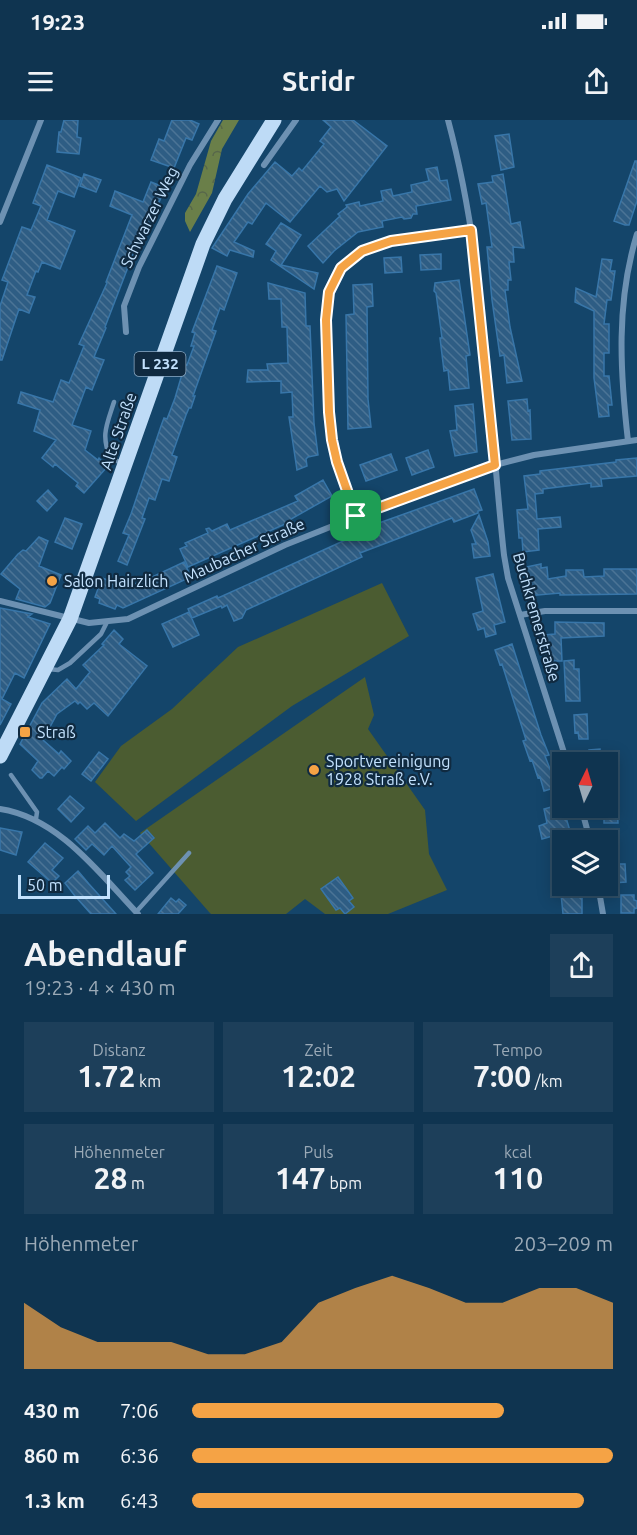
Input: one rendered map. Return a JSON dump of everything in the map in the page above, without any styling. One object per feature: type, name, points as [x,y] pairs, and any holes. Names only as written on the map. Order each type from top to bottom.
[{"type":"main road","name":"Alte Straße","points":[[0,756],[69,619],[203,244],[225,199],[274,120]]},
{"type":"street","points":[[0,222],[41,120]]},
{"type":"street","name":"Schwarzer Weg","points":[[126,332],[124,306],[139,267],[190,165],[218,120]]},
{"type":"street","points":[[264,165],[296,120]]},
{"type":"street","name":"Buchkremerstraße","points":[[448,120],[471,230],[508,578],[564,752]]},
{"type":"street","points":[[356,516],[337,462],[332,440],[326,320],[329,292],[341,268],[362,251],[391,241],[471,230]]},
{"type":"street","points":[[628,441],[620,367],[621,327],[625,280],[637,234]]},
{"type":"street","name":"Maubacher Straße","points":[[0,601],[89,623],[128,619],[285,545],[356,516],[495,465],[534,455],[637,440]]},
{"type":"street","points":[[520,615],[544,611],[637,611]]},
{"type":"street","points":[[0,809],[36,819],[73,847],[137,913]]},
{"type":"street","points":[[600,896],[603,914]]},
{"type":"lane","points":[[114,402],[104,433],[105,446],[111,459],[126,464]]},
{"type":"lane","points":[[46,668],[58,670],[70,663],[101,634],[107,622]]},
{"type":"lane","points":[[11,775],[37,812],[36,819]]},
{"type":"lane","points":[[137,913],[189,853]]},
{"type":"green space","points":[[223,120],[239,120],[222,149],[212,193],[190,232],[185,221],[185,213],[196,194],[211,141]]},
{"type":"green space","points":[[382,583],[409,636],[292,706],[136,821],[95,782],[121,746],[172,709],[238,647]]},
{"type":"green space","name":"Sportvereinigung 1928 Straß e.V.","points":[[365,677],[374,715],[368,729],[425,810],[429,854],[447,890],[388,914],[325,914],[305,899],[286,914],[211,914],[140,833]]},
{"type":"building","points":[[64,120],[78,120],[77,137],[81,138],[79,154],[57,152],[59,132],[61,132]]},
{"type":"building","points":[[172,120],[190,120],[199,124],[192,140],[186,138],[174,168],[151,160],[159,139],[164,141]]},
{"type":"building","points":[[323,120],[353,120],[387,146],[344,201],[337,189],[327,192],[320,186],[290,222],[266,203],[252,224],[248,222],[234,242],[254,251],[253,257],[230,250],[227,256],[212,248],[248,194],[275,162],[292,176],[299,168],[302,171],[324,144],[320,141],[331,127]]},
{"type":"building","points":[[509,134],[514,167],[501,170],[495,136]]},
{"type":"building","points":[[635,161],[637,161],[637,201],[629,225],[625,225],[614,221]]},
{"type":"building","points":[[47,165],[81,178],[74,197],[58,191],[47,220],[75,231],[60,269],[42,262],[38,272],[36,271],[27,295],[35,297],[29,313],[19,309],[2,360],[0,360],[0,306],[8,282],[2,280],[22,227],[31,230],[41,206],[33,203]]},
{"type":"building","points":[[437,167],[440,181],[447,180],[451,200],[416,206],[417,214],[413,214],[411,218],[402,217],[382,221],[383,227],[358,232],[323,263],[308,246],[340,216],[338,214],[347,207],[346,205],[359,202],[360,206],[383,201],[381,191],[391,189],[393,196],[412,192],[411,185],[429,181],[426,169]]},
{"type":"building","points":[[84,174],[101,180],[96,192],[80,186]]},
{"type":"building","points":[[503,174],[511,224],[520,222],[524,248],[513,247],[514,262],[509,262],[511,280],[508,280],[508,290],[505,290],[510,327],[522,381],[507,383],[504,355],[500,356],[492,300],[487,247],[492,247],[486,203],[482,204],[478,184],[493,182],[492,176]]},
{"type":"building","points":[[151,182],[161,186],[159,191],[163,193],[138,250],[135,249],[94,357],[104,360],[92,390],[86,387],[72,425],[91,431],[85,450],[98,460],[99,458],[107,467],[84,493],[76,486],[78,483],[55,464],[53,467],[42,458],[56,440],[34,431],[40,410],[18,403],[21,392],[53,402],[61,380],[69,383],[84,346],[79,344],[107,283],[132,215],[110,206],[115,191],[143,202]]},
{"type":"building","points":[[281,223],[301,235],[281,265],[318,273],[314,289],[271,260],[276,251],[266,244]]},
{"type":"building","points":[[441,254],[441,269],[421,270],[420,255]]},
{"type":"building","points":[[401,257],[402,272],[385,273],[384,258]]},
{"type":"building","points":[[602,259],[612,260],[610,271],[615,271],[611,300],[607,300],[604,324],[609,324],[609,353],[604,353],[604,376],[609,376],[612,405],[608,405],[609,416],[599,417],[594,378],[594,311],[575,302],[576,288],[596,297]]},
{"type":"building","points":[[217,266],[237,273],[224,310],[220,308],[212,330],[216,331],[193,396],[195,396],[191,408],[186,415],[172,455],[177,457],[169,481],[162,479],[155,500],[149,498],[142,518],[145,519],[127,565],[118,561],[129,535],[123,533],[164,418],[167,419],[185,364],[187,365],[194,346],[191,346],[195,333],[192,332]]},
{"type":"building","points":[[459,280],[470,355],[466,356],[469,388],[450,390],[448,370],[444,371],[440,338],[442,338],[434,291],[435,283]]},
{"type":"building","points":[[268,283],[305,293],[306,326],[310,326],[314,423],[318,455],[308,457],[307,466],[297,470],[289,417],[293,417],[292,392],[281,393],[281,381],[247,382],[248,370],[268,370],[267,364],[288,363],[287,327],[282,327],[281,299],[269,299]]},
{"type":"building","points":[[372,284],[373,306],[367,307],[368,399],[371,427],[348,429],[346,315],[354,314],[353,285]]},
{"type":"building","points":[[527,399],[528,411],[530,410],[531,439],[512,440],[508,401]]},
{"type":"building","points":[[473,404],[477,452],[455,456],[450,431],[457,430],[455,406]]},
{"type":"building","points":[[428,450],[434,467],[412,475],[406,458]]},
{"type":"building","points":[[391,454],[397,470],[366,481],[360,465]]},
{"type":"building","points":[[637,458],[637,476],[601,479],[602,486],[591,487],[591,483],[543,489],[543,493],[535,494],[537,519],[560,517],[561,527],[538,529],[539,550],[523,552],[522,538],[519,538],[517,510],[528,509],[524,476],[540,474],[540,471]]},
{"type":"building","points":[[323,480],[332,496],[291,519],[292,521],[188,567],[180,549],[187,546],[185,543],[208,533],[206,529],[209,528],[212,531],[227,524],[230,530],[298,501],[295,496]]},
{"type":"building","points":[[474,489],[482,510],[478,513],[454,522],[452,518],[360,553],[362,557],[246,610],[242,618],[234,621],[227,605],[192,618],[188,609],[217,596],[218,598],[352,537],[366,530],[365,528]]},
{"type":"building","points":[[48,490],[57,500],[47,511],[37,501]]},
{"type":"building","points":[[479,515],[490,556],[474,558],[472,544],[476,544],[471,530]]},
{"type":"building","points":[[65,518],[82,524],[72,549],[55,542]]},
{"type":"building","points":[[39,537],[48,541],[39,566],[61,575],[50,603],[45,607],[16,599],[20,589],[1,574],[18,554],[23,550],[26,551]]},
{"type":"building","points":[[184,562],[191,577],[123,608],[117,605],[115,609],[99,603],[100,599],[95,597],[102,578],[119,584],[117,588],[156,579],[152,577]]},
{"type":"building","points":[[541,564],[541,568],[547,567],[548,579],[566,576],[566,570],[583,570],[584,577],[604,576],[604,569],[637,569],[637,594],[560,595],[560,593],[527,596],[526,567]]},
{"type":"building","points":[[493,574],[505,622],[494,625],[496,634],[486,637],[484,628],[478,630],[473,614],[483,611],[476,578]]},
{"type":"building","points":[[0,608],[32,614],[28,617],[50,624],[24,678],[15,673],[2,699],[11,704],[0,725]]},
{"type":"building","points":[[189,612],[199,635],[173,647],[162,624]]},
{"type":"building","points":[[555,622],[604,623],[604,636],[561,638],[562,661],[545,661],[544,635],[555,634]]},
{"type":"building","points":[[114,630],[123,639],[119,644],[147,666],[108,716],[94,703],[87,709],[80,702],[78,704],[75,701],[57,714],[43,740],[59,754],[61,751],[71,761],[54,776],[48,771],[40,778],[32,770],[38,761],[20,744],[42,703],[67,679],[76,689],[90,672],[83,665],[104,645],[102,644]]},
{"type":"building","points":[[512,644],[549,755],[545,756],[552,774],[552,789],[544,791],[540,777],[538,778],[532,760],[530,761],[523,741],[526,740],[502,664],[500,665],[495,650]]},
{"type":"building","points":[[574,660],[574,669],[579,669],[580,701],[566,701],[564,661]]},
{"type":"building","points":[[587,714],[588,739],[579,739],[578,732],[575,733],[574,715]]},
{"type":"building","points":[[600,749],[600,752],[589,752],[589,750]]},
{"type":"building","points":[[99,752],[108,759],[91,781],[82,774]]},
{"type":"building","points":[[70,796],[84,808],[71,822],[58,809]]},
{"type":"building","points":[[552,807],[552,818],[566,818],[570,830],[552,830],[552,836],[542,839],[539,826],[547,823],[544,809]]},
{"type":"building","points":[[604,818],[618,818],[618,823],[604,823]]},
{"type":"building","points":[[105,823],[120,838],[124,834],[134,841],[147,830],[154,838],[136,854],[153,873],[135,890],[125,880],[130,876],[126,872],[131,867],[112,846],[104,855],[92,844],[86,850],[75,839],[88,826],[95,833]]},
{"type":"building","points":[[0,828],[22,832],[16,855],[0,850]]},
{"type":"building","points":[[45,843],[63,858],[52,870],[59,876],[52,883],[28,862]]},
{"type":"building","points":[[618,864],[625,864],[626,882],[618,883]]},
{"type":"building","points":[[78,871],[116,914],[91,914],[75,896],[65,883]]},
{"type":"building","points":[[338,877],[353,898],[349,901],[354,907],[345,914],[340,908],[336,910],[321,889]]},
{"type":"building","points":[[621,895],[634,895],[637,908],[634,909],[634,913],[621,913]]},
{"type":"building","points":[[561,896],[582,896],[582,914],[563,914]]},
{"type":"building","points":[[171,898],[176,902],[179,899],[186,905],[178,914],[158,914]]},
{"type":"place","name":"Salon Hairzlich","points":[[52,581]]},
{"type":"place","name":"Straß","points":[[25,732]]},
{"type":"place","name":"Sportvereinigung 1928 Straß e.V.","points":[[314,770]]},
{"type":"route","points":[[471,230],[495,465],[356,516],[337,462],[332,440],[326,320],[329,292],[341,268],[362,251],[391,241],[471,230]]}]
